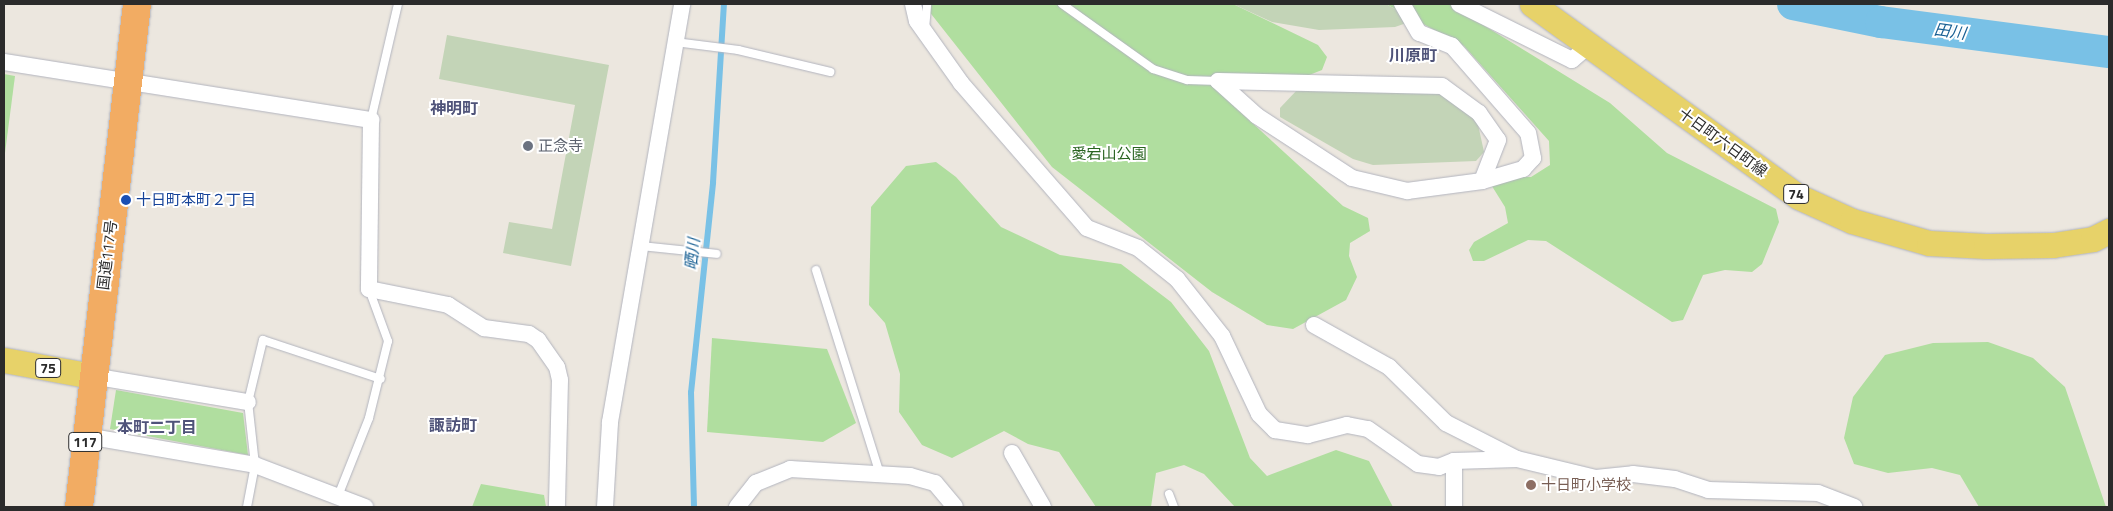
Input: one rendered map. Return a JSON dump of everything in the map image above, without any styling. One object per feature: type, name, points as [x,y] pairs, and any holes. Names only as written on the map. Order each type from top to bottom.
[{"type":"highway","name":"国道117号","points":[[78,507],[137,4]]},
{"type":"main road","name":"十日町六日町線","points":[[1532,4],[1799,197],[1852,221],[1929,243],[1986,246],[2053,245],[2093,239],[2109,231]]},
{"type":"main road","name":"75","points":[[4,360],[92,376]]},
{"type":"street","points":[[605,507],[610,422],[673,42],[682,4]]},
{"type":"street","points":[[914,4],[916,21],[1008,140],[1087,228],[1138,248],[1177,279],[1222,336],[1259,414],[1275,430],[1308,435],[1347,425],[1368,429],[1418,464],[1439,467],[1454,461],[1517,459]]},
{"type":"street","points":[[1218,81],[1257,116],[1352,178],[1407,191],[1482,181],[1523,169],[1533,158],[1528,133],[1452,46],[1419,33],[1402,4]]},
{"type":"street","points":[[1458,4],[1572,60],[1589,45]]},
{"type":"street","points":[[4,62],[371,120],[369,289],[448,304],[484,328],[529,334],[538,340],[557,367],[560,380],[557,507]]},
{"type":"street","points":[[1218,81],[1442,86],[1479,113],[1498,140],[1482,181]]},
{"type":"street","points":[[1314,326],[1389,366],[1446,423],[1517,459],[1596,478],[1633,474],[1675,479],[1708,490],[1818,492],[1854,507]]},
{"type":"street","points":[[92,376],[248,402]]},
{"type":"street","points":[[86,436],[255,465],[365,507]]},
{"type":"street","points":[[1012,453],[1043,507]]},
{"type":"street","points":[[1454,461],[1454,507]]},
{"type":"street","points":[[737,507],[756,483],[790,469],[880,474],[935,483],[955,507]]},
{"type":"lane","points":[[371,120],[398,4]]},
{"type":"lane","points":[[925,32],[927,4]]},
{"type":"lane","points":[[1062,4],[1153,69],[1187,80],[1218,81]]},
{"type":"lane","points":[[673,42],[738,50],[830,72]]},
{"type":"lane","points":[[638,246],[717,254]]},
{"type":"lane","points":[[816,270],[880,474]]},
{"type":"lane","points":[[338,496],[381,380],[388,341],[369,289]]},
{"type":"lane","points":[[247,507],[255,465],[248,402],[263,340],[381,380]]},
{"type":"lane","points":[[1169,494],[1174,507]]},
{"type":"green space","name":"愛宕山公園","points":[[928,4],[1233,4],[1318,45],[1327,57],[1322,70],[1276,88],[1247,82],[1225,98],[1343,206],[1368,218],[1370,231],[1350,243],[1349,256],[1357,277],[1346,300],[1293,329],[1267,325],[1212,292],[1052,167],[928,10]]},
{"type":"green space","points":[[1233,4],[1386,4],[1415,20],[1395,27],[1319,30],[1272,22]]},
{"type":"green space","points":[[1386,4],[1449,4],[1610,103],[1667,153],[1776,209],[1779,222],[1762,264],[1752,272],[1725,270],[1703,275],[1683,320],[1672,322],[1546,241],[1528,240],[1484,261],[1473,261],[1469,250],[1474,242],[1508,223],[1505,207],[1490,183],[1497,177],[1531,177],[1550,165],[1549,141],[1464,46]]},
{"type":"green space","points":[[447,35],[609,65],[571,266],[503,253],[509,222],[552,229],[575,105],[439,79]]},
{"type":"green space","points":[[4,74],[15,76],[5,153],[4,153]]},
{"type":"green space","points":[[1297,90],[1439,90],[1477,120],[1484,152],[1476,161],[1373,165],[1353,159],[1280,117],[1280,108]]},
{"type":"green space","points":[[936,162],[956,177],[1001,227],[1060,255],[1121,264],[1171,302],[1209,351],[1250,458],[1267,476],[1336,450],[1369,461],[1393,507],[1235,507],[1204,474],[1184,465],[1156,473],[1151,507],[1096,507],[1059,452],[1028,444],[1004,431],[952,458],[922,445],[899,412],[900,374],[885,323],[869,305],[871,207],[906,166]]},
{"type":"green space","points":[[712,338],[827,349],[856,423],[823,442],[707,432]]},
{"type":"green space","points":[[1988,342],[2033,358],[2065,387],[2106,507],[1979,507],[1960,475],[1932,468],[1888,473],[1854,464],[1844,438],[1853,397],[1885,355],[1933,343]]},
{"type":"green space","points":[[116,390],[243,413],[248,455],[110,429]]},
{"type":"green space","points":[[481,484],[544,495],[546,507],[472,507]]},
{"type":"waterway","name":"晒川","points":[[694,507],[691,393],[713,183],[724,4]]},
{"type":"waterway","name":"田川","points":[[1793,4],[1881,22],[2109,52]]},
{"type":"place","name":"正念寺","points":[[528,146]]},
{"type":"place","name":"十日町本町２丁目","points":[[126,200]]},
{"type":"place","name":"十日町小学校","points":[[1531,485]]},
{"type":"district","name":"川原町","points":[[1413,55]]},
{"type":"district","name":"神明町","points":[[454,108]]},
{"type":"district","name":"諏訪町","points":[[453,425]]},
{"type":"district","name":"本町二丁目","points":[[157,427]]}]
